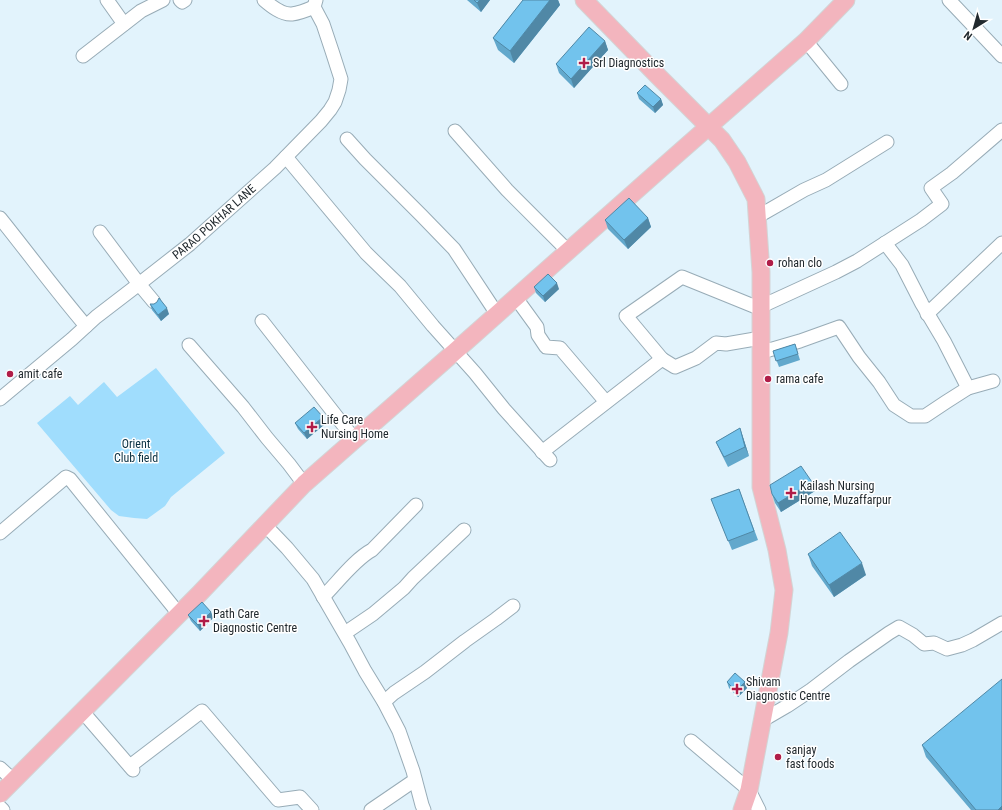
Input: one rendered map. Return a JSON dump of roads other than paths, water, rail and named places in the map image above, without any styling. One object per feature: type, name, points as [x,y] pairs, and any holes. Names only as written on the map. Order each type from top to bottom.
[{"type":"main road","points":[[587,1],[657,75],[722,140],[737,162],[756,199],[762,272],[762,487],[784,590],[779,633],[763,720],[749,790],[742,810]]},
{"type":"main road","points":[[3,793],[304,484],[806,41],[843,1]]},
{"type":"street","points":[[107,0],[124,24]]},
{"type":"street","points":[[83,56],[141,11],[163,0]]},
{"type":"street","points":[[180,0],[182,2],[185,0]]},
{"type":"street","points":[[264,0],[281,12],[291,14],[300,13],[315,4]]},
{"type":"street","points":[[949,0],[1002,56]]},
{"type":"street","name":"PARAO POKHAR LANE","points":[[0,399],[104,310],[190,244],[256,185],[321,121],[330,110],[335,102],[341,79],[315,4]]},
{"type":"street","points":[[806,41],[841,84]]},
{"type":"street","points":[[993,381],[968,388],[925,416],[911,416],[894,405],[839,327],[800,341],[761,345],[716,343],[696,358],[675,366],[662,359],[626,316],[682,277],[762,307],[836,272],[857,261],[921,220],[942,204],[931,188],[952,173],[1002,130]]},
{"type":"street","points":[[455,131],[507,190],[568,251]]},
{"type":"street","points":[[347,139],[454,249],[497,314]]},
{"type":"street","points":[[757,217],[804,190],[826,180],[887,142]]},
{"type":"street","points":[[286,156],[366,253],[400,286],[504,409],[546,456],[606,402],[662,359]]},
{"type":"street","points":[[0,218],[86,326]]},
{"type":"street","points":[[100,232],[154,302]]},
{"type":"street","points":[[885,243],[902,265],[968,388]]},
{"type":"street","points":[[927,314],[1002,243]]},
{"type":"street","points":[[516,298],[537,327],[538,335],[546,348],[560,348],[606,402]]},
{"type":"street","points":[[262,321],[355,440]]},
{"type":"street","points":[[190,344],[243,406],[304,484]]},
{"type":"street","points":[[0,533],[66,477],[75,485],[179,614]]},
{"type":"street","points":[[323,597],[366,553],[372,550],[416,506]]},
{"type":"street","points":[[265,525],[313,579],[384,702],[399,731],[424,810]]},
{"type":"street","points":[[345,633],[373,614],[404,588],[464,530]]},
{"type":"street","points":[[384,702],[465,640],[513,606]]},
{"type":"street","points":[[763,720],[787,706],[899,627],[924,644],[934,643],[947,649],[974,640],[1002,623]]},
{"type":"street","points":[[82,711],[131,768],[202,711],[278,800],[300,796],[312,810]]},
{"type":"street","points":[[691,741],[749,790],[759,810]]},
{"type":"street","points":[[0,768],[3,793],[3,810]]},
{"type":"street","points":[[372,810],[415,780]]},
{"type":"place","name":"Srl Diagnostics","points":[[584,63]]},
{"type":"place","name":"rohan clo","points":[[770,263]]},
{"type":"place","name":"amit cafe","points":[[10,374]]},
{"type":"place","name":"rama cafe","points":[[768,379]]},
{"type":"place","name":"Life Care Nursing Home","points":[[312,427]]},
{"type":"place","name":"Kailash Nursing Home, Muzaffarpur","points":[[791,493]]},
{"type":"place","name":"Path Care Diagnostic Centre","points":[[204,621]]},
{"type":"place","name":"Shivam Diagnostic Centre","points":[[737,689]]},
{"type":"place","name":"sanjay fast foods","points":[[778,757]]},
{"type":"park label","name":"Orient Club field","points":[[136,451]]}]
